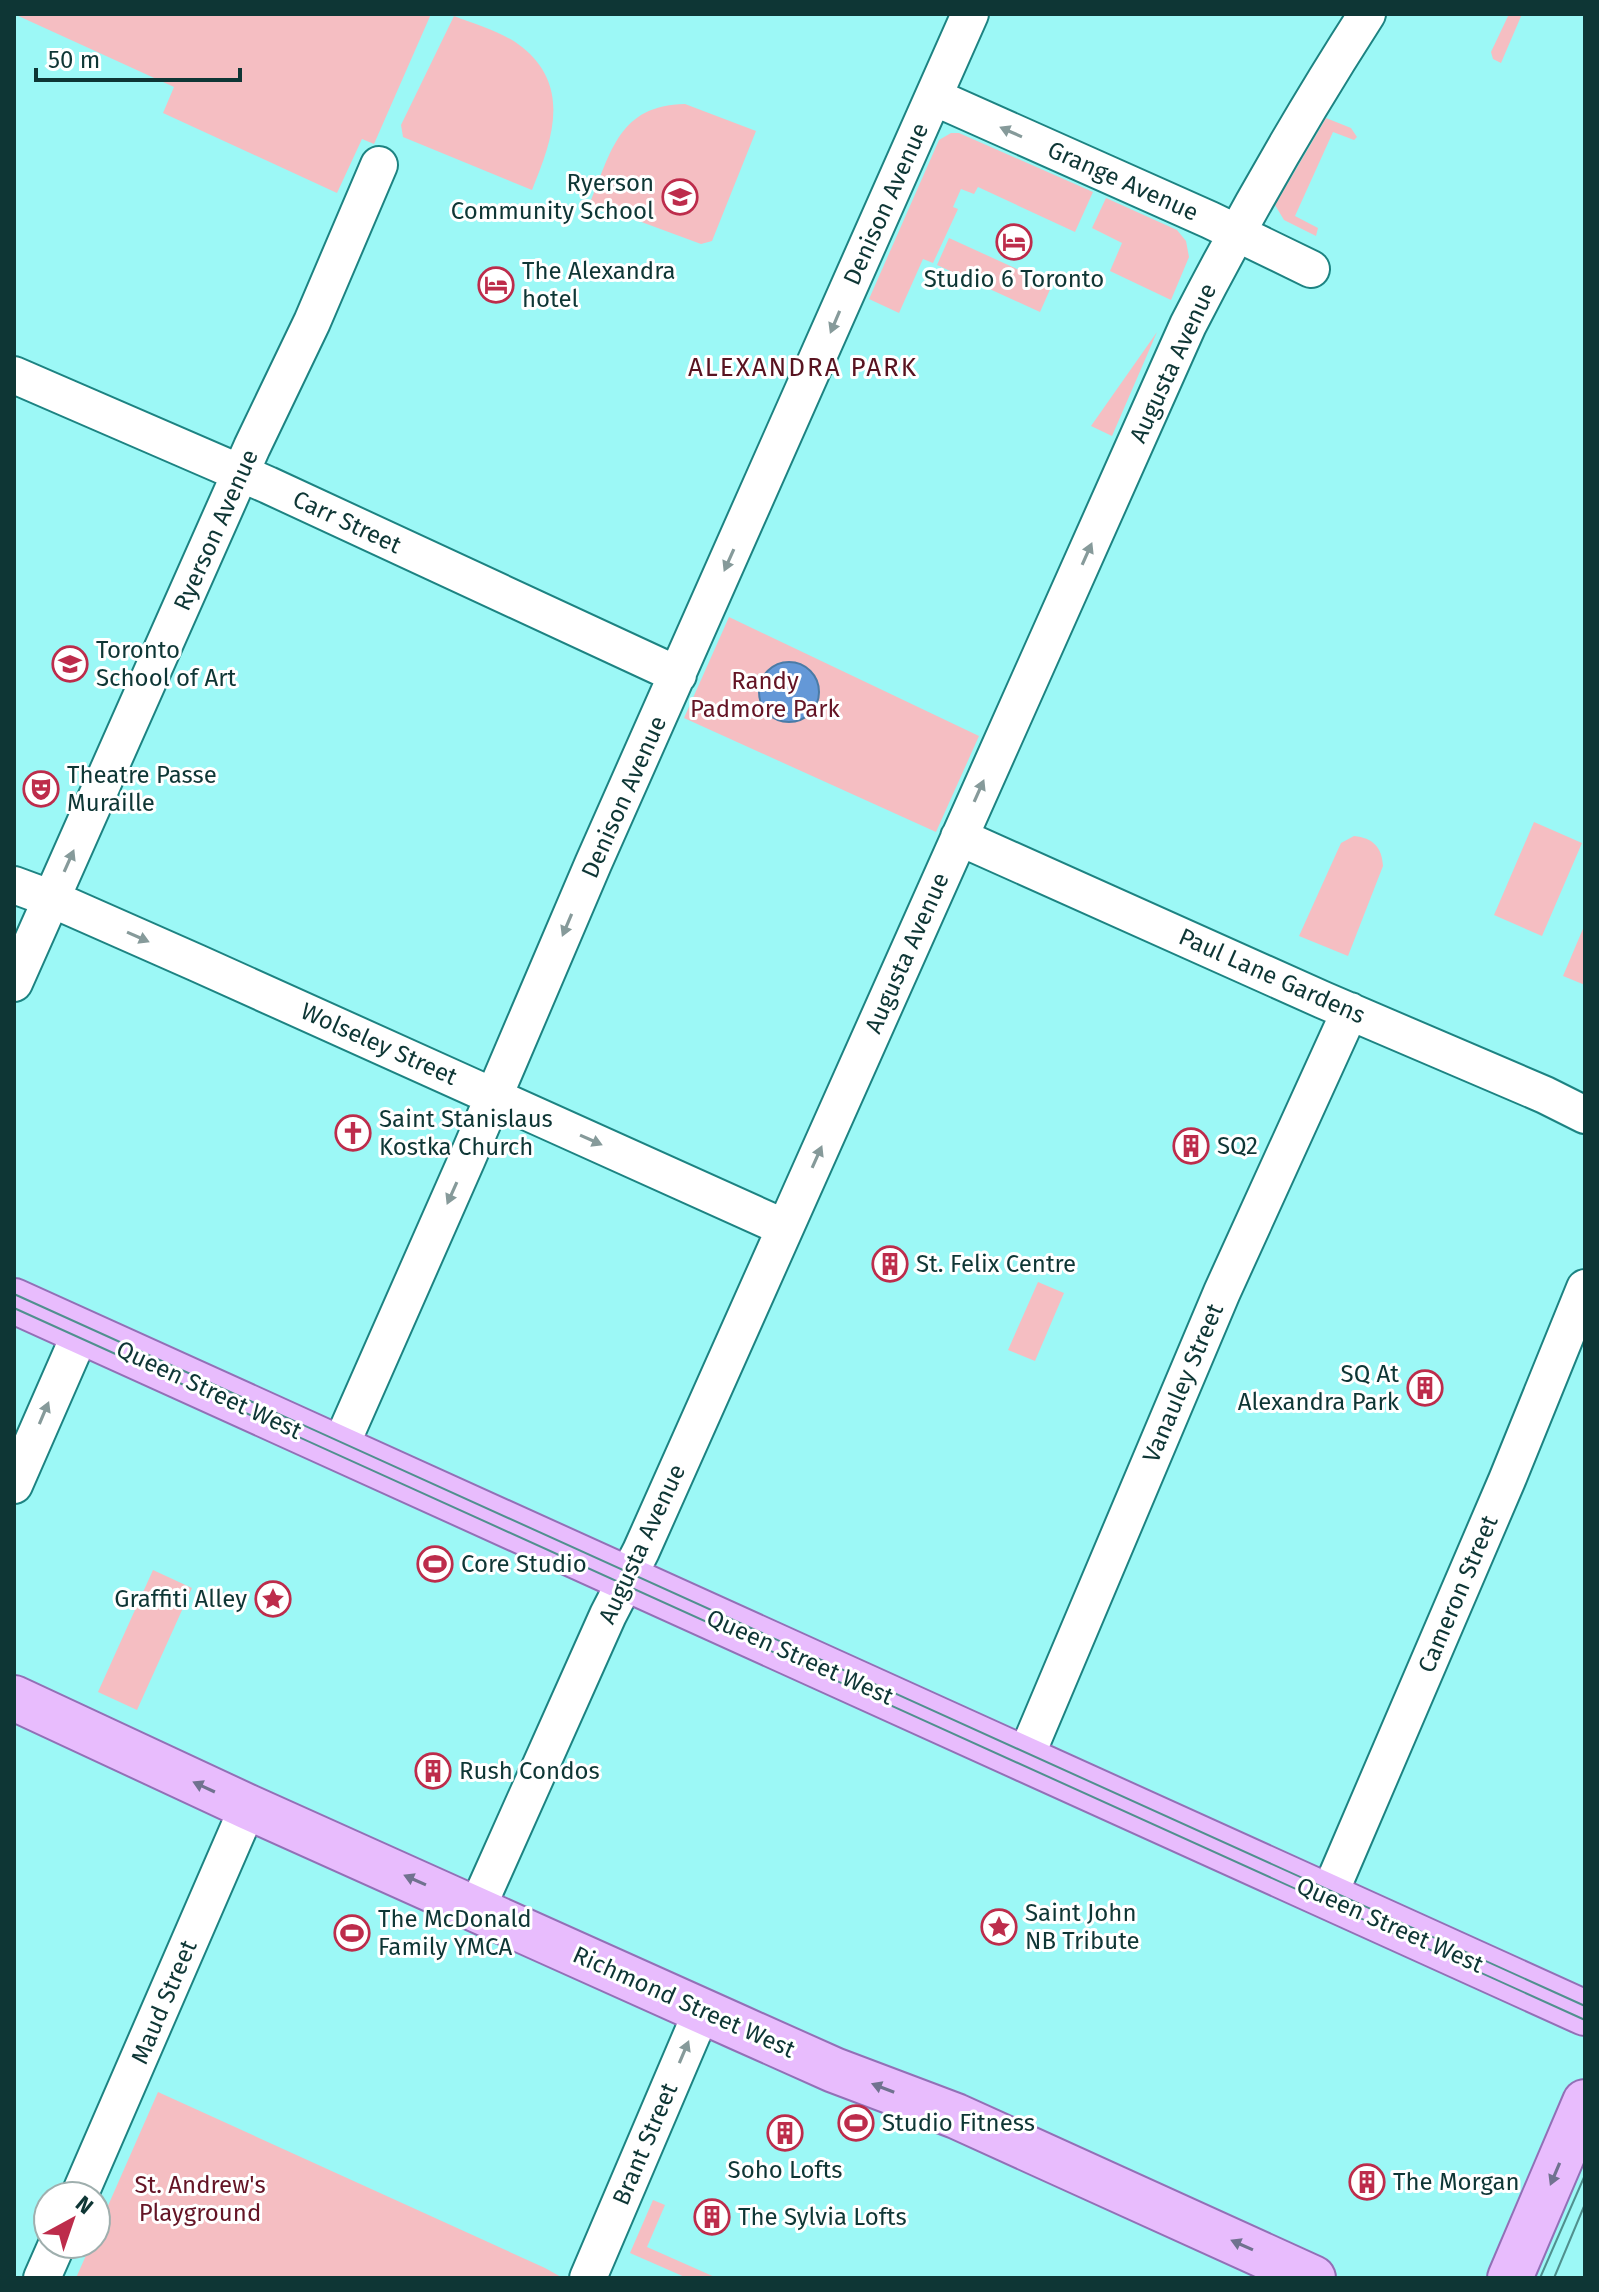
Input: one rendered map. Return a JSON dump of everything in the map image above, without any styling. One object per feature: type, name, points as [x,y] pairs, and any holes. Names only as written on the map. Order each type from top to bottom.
[{"type":"main road","name":"Queen Street West","points":[[14,1301],[1585,2013]]},
{"type":"main road","name":"Richmond Street West","points":[[14,1698],[248,1807],[834,2070],[956,2116],[1313,2278]]},
{"type":"main road","points":[[1510,2278],[1585,2102]]},
{"type":"street","name":"Denison Avenue","points":[[339,1449],[970,14]]},
{"type":"street","name":"Augusta Avenue","points":[[477,1908],[1188,325],[1236,232],[1315,95],[1367,14]]},
{"type":"street","name":"Grange Avenue","points":[[934,97],[1236,232],[1311,269]]},
{"type":"street","name":"Ryerson Avenue","points":[[14,983],[312,322],[379,165]]},
{"type":"street","name":"Carr Street","points":[[14,375],[241,474],[678,675]]},
{"type":"street","name":"Paul Lane Gardens","points":[[959,837],[1585,1115]]},
{"type":"street","name":"Wolseley Street","points":[[14,885],[52,899],[785,1228]]},
{"type":"street","name":"Vanauley Street","points":[[1025,1758],[1210,1321],[1350,1011]]},
{"type":"street","name":"Cameron Street","points":[[1328,1897],[1503,1489],[1585,1288]]},
{"type":"street","points":[[14,1485],[81,1332]]},
{"type":"street","name":"Maud Street","points":[[86,2180],[248,1807]]},
{"type":"street","name":"Brant Street","points":[[594,2276],[702,2011]]},
{"type":"green space","points":[[14,14],[431,14],[374,144],[362,139],[337,193],[163,113],[174,87]]},
{"type":"green space","points":[[1509,14],[1522,14],[1501,63],[1493,59],[1491,52]]},
{"type":"green space","points":[[454,16],[515,42],[538,63],[547,79],[552,97],[551,134],[532,190],[403,137],[401,125]]},
{"type":"green space","points":[[685,104],[756,131],[712,241],[701,244],[590,203],[612,150],[631,122],[663,106]]},
{"type":"green space","points":[[1326,118],[1351,128],[1357,137],[1354,140],[1333,132],[1295,216],[1318,228],[1316,236],[1284,220],[1275,205]]},
{"type":"green space","points":[[951,133],[959,133],[1093,192],[1075,232],[978,187],[974,194],[961,189],[953,207],[958,209],[933,263],[923,259],[899,313],[869,299],[939,140]]},
{"type":"green space","points":[[1106,198],[1177,230],[1186,241],[1189,257],[1171,300],[1110,271],[1122,243],[1092,228]]},
{"type":"green space","points":[[949,238],[1052,285],[1040,312],[937,265]]},
{"type":"green space","points":[[1157,332],[1112,436],[1091,426]]},
{"type":"green space","name":"Randy Padmore Park","points":[[729,617],[979,736],[936,832],[684,718]]},
{"type":"green space","points":[[1534,822],[1582,843],[1542,936],[1494,915]]},
{"type":"green space","points":[[1354,836],[1375,845],[1381,854],[1383,866],[1348,956],[1299,936],[1341,843]]},
{"type":"green space","points":[[1585,924],[1585,985],[1563,976]]},
{"type":"green space","points":[[1038,1282],[1064,1293],[1035,1361],[1008,1350]]},
{"type":"green space","points":[[153,1570],[192,1588],[137,1710],[98,1692]]},
{"type":"green space","name":"St. Andrew's Playground","points":[[158,2092],[563,2278],[76,2278],[84,2260],[112,2260],[112,2197]]},
{"type":"green space","points":[[653,2200],[665,2205],[647,2247],[717,2278],[687,2278],[630,2253]]},
{"type":"water","points":[[789,662],[811,670],[819,692],[811,714],[789,722],[767,714],[759,692],[767,670]]},
{"type":"tram line","points":[[14,1294],[1585,2006]]},
{"type":"tram line","points":[[14,1308],[1585,2020]]},
{"type":"tram line","points":[[1540,2278],[1585,2175]]},
{"type":"tram line","points":[[1554,2278],[1585,2204]]},
{"type":"place","name":"Ryerson Community School","points":[[680,197]]},
{"type":"place","name":"Studio 6 Toronto","points":[[1014,242]]},
{"type":"place","name":"The Alexandra hotel","points":[[496,285]]},
{"type":"place","name":"Toronto School of Art","points":[[70,664]]},
{"type":"place","name":"Theatre Passe Muraille","points":[[41,789]]},
{"type":"place","name":"Saint Stanislaus Kostka Church","points":[[353,1133]]},
{"type":"place","name":"SQ2","points":[[1191,1146]]},
{"type":"place","name":"St. Felix Centre","points":[[890,1264]]},
{"type":"place","name":"SQ At Alexandra Park","points":[[1425,1388]]},
{"type":"place","name":"Core Studio","points":[[435,1564]]},
{"type":"place","name":"Graffiti Alley","points":[[273,1599]]},
{"type":"place","name":"Rush Condos","points":[[433,1771]]},
{"type":"place","name":"Saint John NB Tribute","points":[[999,1927]]},
{"type":"place","name":"The McDonald Family YMCA","points":[[352,1933]]},
{"type":"place","name":"Studio Fitness","points":[[856,2123]]},
{"type":"place","name":"Soho Lofts","points":[[785,2133]]},
{"type":"place","name":"The Morgan","points":[[1367,2182]]},
{"type":"place","name":"The Sylvia Lofts","points":[[712,2217]]},
{"type":"district","name":"ALEXANDRA PARK","points":[[803,367]]}]
